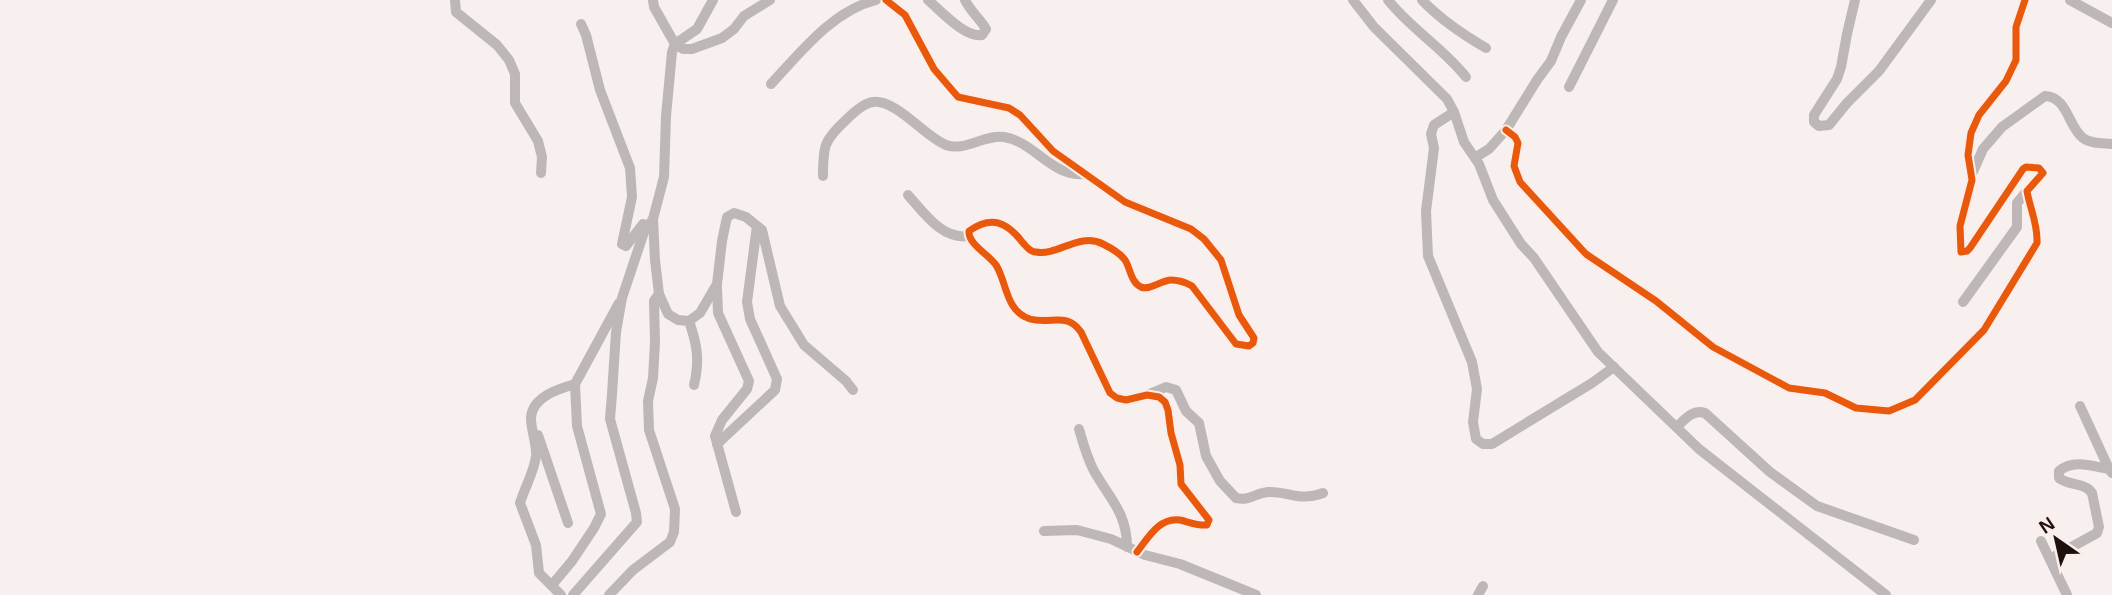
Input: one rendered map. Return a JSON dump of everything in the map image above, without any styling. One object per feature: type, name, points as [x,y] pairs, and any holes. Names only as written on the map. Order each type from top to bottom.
[{"type":"street","points":[[455,0],[456,12],[497,45],[509,60],[515,74],[515,103],[538,141],[542,157],[541,173]]},
{"type":"street","points":[[653,0],[654,7],[675,44],[692,50],[722,38],[734,29],[744,16],[771,0]]},
{"type":"street","points":[[713,0],[697,29],[675,44],[672,51],[664,177],[653,219],[659,294],[668,314],[678,320],[689,321],[700,313],[717,284]]},
{"type":"street","points":[[771,84],[809,44],[839,18],[865,3],[876,0]]},
{"type":"street","points":[[886,0],[905,15],[934,69],[958,97],[1009,108],[1020,115],[1053,150],[1125,202],[1191,229],[1205,239],[1221,260],[1239,315],[1254,338],[1249,346],[1236,344],[1192,286],[1184,281],[1170,280],[1147,288],[1141,287],[1135,282],[1125,260],[1102,243],[1091,240],[1035,253],[1003,225],[992,221],[981,223],[970,231],[969,236],[998,268],[1008,299],[1028,319],[1068,320],[1075,323],[1110,393],[1117,398],[1126,400],[1166,387],[1175,390],[1186,411],[1199,423],[1210,465],[1236,498],[1251,499],[1270,492],[1294,497],[1312,497],[1323,493]]},
{"type":"street","points":[[928,0],[961,28],[974,36],[982,35],[986,29],[971,12],[965,0]]},
{"type":"street","points":[[1353,0],[1374,27],[1447,99],[1464,142],[1476,157],[1493,200],[1598,352],[1699,449],[1886,595]]},
{"type":"street","points":[[1388,0],[1405,20],[1440,49],[1466,77]]},
{"type":"street","points":[[1422,0],[1453,29],[1486,48]]},
{"type":"street","points":[[1476,157],[1489,149],[1506,130],[1536,80],[1551,61],[1581,0]]},
{"type":"street","points":[[1569,87],[1614,0]]},
{"type":"street","points":[[1855,0],[1837,79],[1814,115],[1814,122],[1819,126],[1829,125],[1879,71],[1928,2]]},
{"type":"street","points":[[1972,174],[1968,155],[1971,133],[1979,115],[2006,81],[2016,60],[2016,27],[2025,0]]},
{"type":"street","points":[[2070,0],[2112,23]]},
{"type":"street","points":[[580,23],[586,35],[600,90],[630,167],[632,197],[622,244],[626,246],[643,223],[653,219]]},
{"type":"street","points":[[1962,302],[2017,227],[2017,203],[2042,176],[2043,171],[2039,168],[2023,169],[1978,237],[1967,251],[1961,252],[1959,226],[1970,191],[1972,174],[1979,156],[2002,127],[2045,96],[2052,96],[2064,107],[2082,137],[2112,144]]},
{"type":"street","points":[[823,176],[823,153],[827,139],[847,119],[866,104],[875,101],[889,106],[947,146],[955,147],[993,136],[1006,137],[1021,142],[1042,160],[1073,176],[1085,174]]},
{"type":"street","points":[[1454,112],[1434,125],[1431,134],[1434,148],[1426,211],[1428,256],[1472,362],[1477,389],[1472,422],[1476,439],[1483,444],[1492,444],[1614,367]]},
{"type":"street","points":[[1506,130],[1518,143],[1514,166],[1520,181],[1586,254],[1656,301],[1713,347],[1789,388],[1825,393],[1856,408],[1889,411],[1915,400],[1984,330],[2037,243],[2038,227],[2028,191]]},
{"type":"street","points":[[908,195],[935,225],[952,235],[969,236]]},
{"type":"street","points":[[736,512],[715,436],[722,420],[747,389],[749,381],[718,313],[717,284],[727,217],[734,213],[762,230],[780,306],[791,326],[804,345],[853,390]]},
{"type":"street","points":[[552,585],[580,550],[601,514],[577,426],[575,384],[622,298],[644,232],[653,219]]},
{"type":"street","points":[[717,444],[775,390],[777,379],[750,319],[747,302],[757,226]]},
{"type":"street","points":[[609,595],[633,570],[670,542],[674,532],[675,509],[649,430],[648,401],[656,342],[654,301],[659,294]]},
{"type":"street","points":[[573,595],[637,522],[610,419],[614,354],[622,298]]},
{"type":"street","points":[[689,321],[697,345],[694,385]]},
{"type":"street","points":[[561,595],[539,573],[536,545],[520,503],[533,470],[536,454],[531,416],[537,403],[555,390],[575,384]]},
{"type":"street","points":[[1132,549],[1164,522],[1176,519],[1201,526],[1207,525],[1209,520],[1181,484],[1180,465],[1165,402],[1158,397],[1147,395]]},
{"type":"street","points":[[2080,405],[2110,471]]},
{"type":"street","points":[[1677,427],[1692,413],[1705,413],[1783,483],[1817,506],[1914,540]]},
{"type":"street","points":[[531,416],[568,523]]},
{"type":"street","points":[[1079,429],[1094,470],[1123,517],[1132,549]]},
{"type":"street","points":[[2050,559],[2097,533],[2099,527],[2092,493],[2088,488],[2065,483],[2059,478],[2059,471],[2066,465],[2078,464],[2110,471]]},
{"type":"street","points":[[1044,531],[1077,530],[1111,539],[1256,595]]},
{"type":"street","points":[[2041,541],[2067,595]]},
{"type":"cycle path","points":[[886,0],[905,15],[934,69],[958,97],[1009,108],[1020,115],[1053,151],[1125,202],[1191,229],[1204,239],[1221,260],[1239,315],[1254,338],[1249,346],[1236,344],[1192,286],[1171,280],[1148,288],[1141,287],[1135,282],[1123,257],[1103,244],[1094,241],[1077,242],[1052,251],[1036,252],[999,223],[985,223],[969,231],[975,245],[996,265],[1016,310],[1030,319],[1070,322],[1081,332],[1110,393],[1126,400],[1147,395],[1159,397],[1165,402],[1180,465],[1181,484],[1209,520],[1207,525],[1180,520],[1166,522],[1155,530],[1137,552]]},
{"type":"cycle path","points":[[1506,130],[1518,143],[1514,166],[1520,182],[1586,254],[1656,301],[1713,347],[1789,388],[1825,393],[1856,408],[1889,411],[1915,400],[1984,330],[2037,243],[2027,191],[2043,173],[2039,168],[2026,167],[1970,248],[1961,252],[1960,226],[1972,180],[1968,155],[1971,133],[1979,115],[2006,81],[2016,60],[2016,27],[2025,0]]}]
